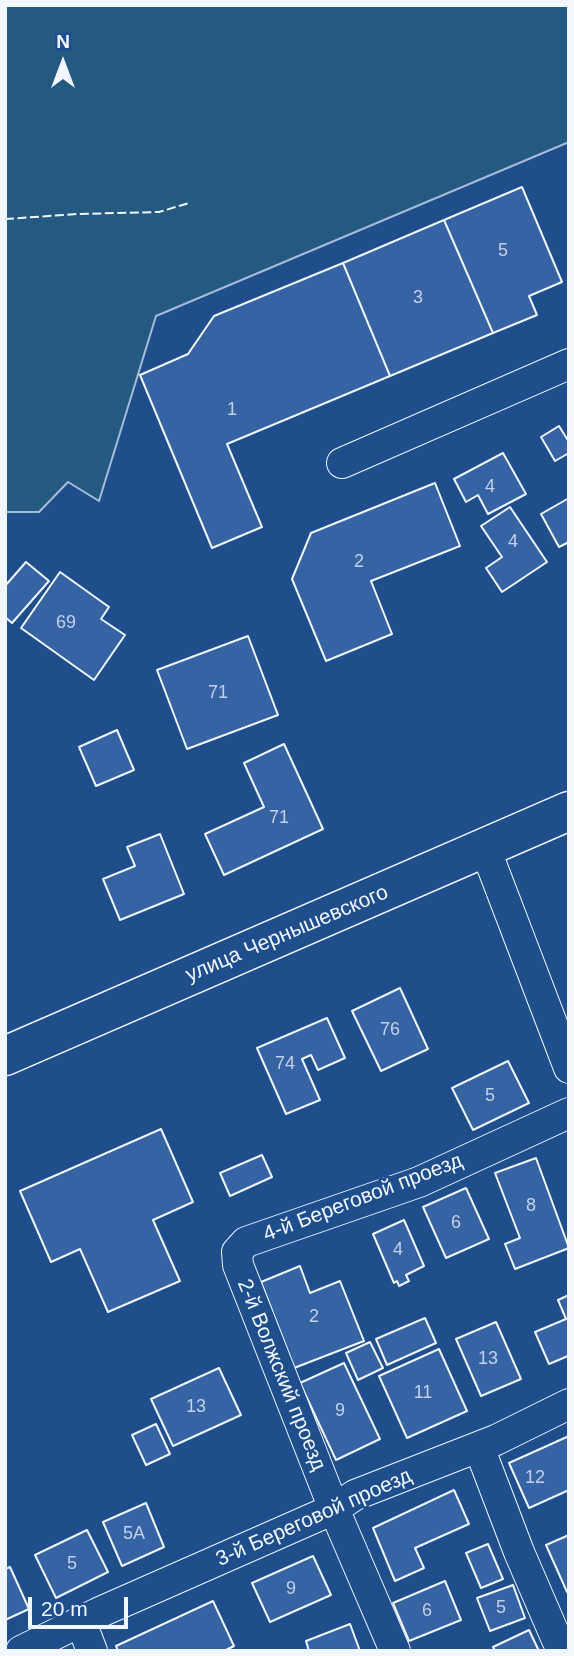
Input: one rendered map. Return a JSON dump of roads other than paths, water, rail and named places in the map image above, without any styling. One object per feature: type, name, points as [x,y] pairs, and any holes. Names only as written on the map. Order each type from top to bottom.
[{"type":"main road","name":"улица Чернышевского","points":[[5,1056],[569,811]]},
{"type":"street","points":[[342,463],[569,364]]},
{"type":"street","points":[[485,848],[569,1069]]},
{"type":"street","name":"4-й Береговой проезд","points":[[237,1252],[246,1242],[418,1182],[569,1113]]},
{"type":"street","name":"2-й Волжский проезд","points":[[237,1252],[238,1265],[334,1509],[396,1651]]},
{"type":"street","name":"3-й Береговой проезд","points":[[22,1651],[334,1509],[355,1495],[479,1447],[569,1404]]},
{"type":"street","points":[[479,1447],[524,1564],[564,1651]]},
{"type":"street","points":[[81,1622],[92,1651]]}]
